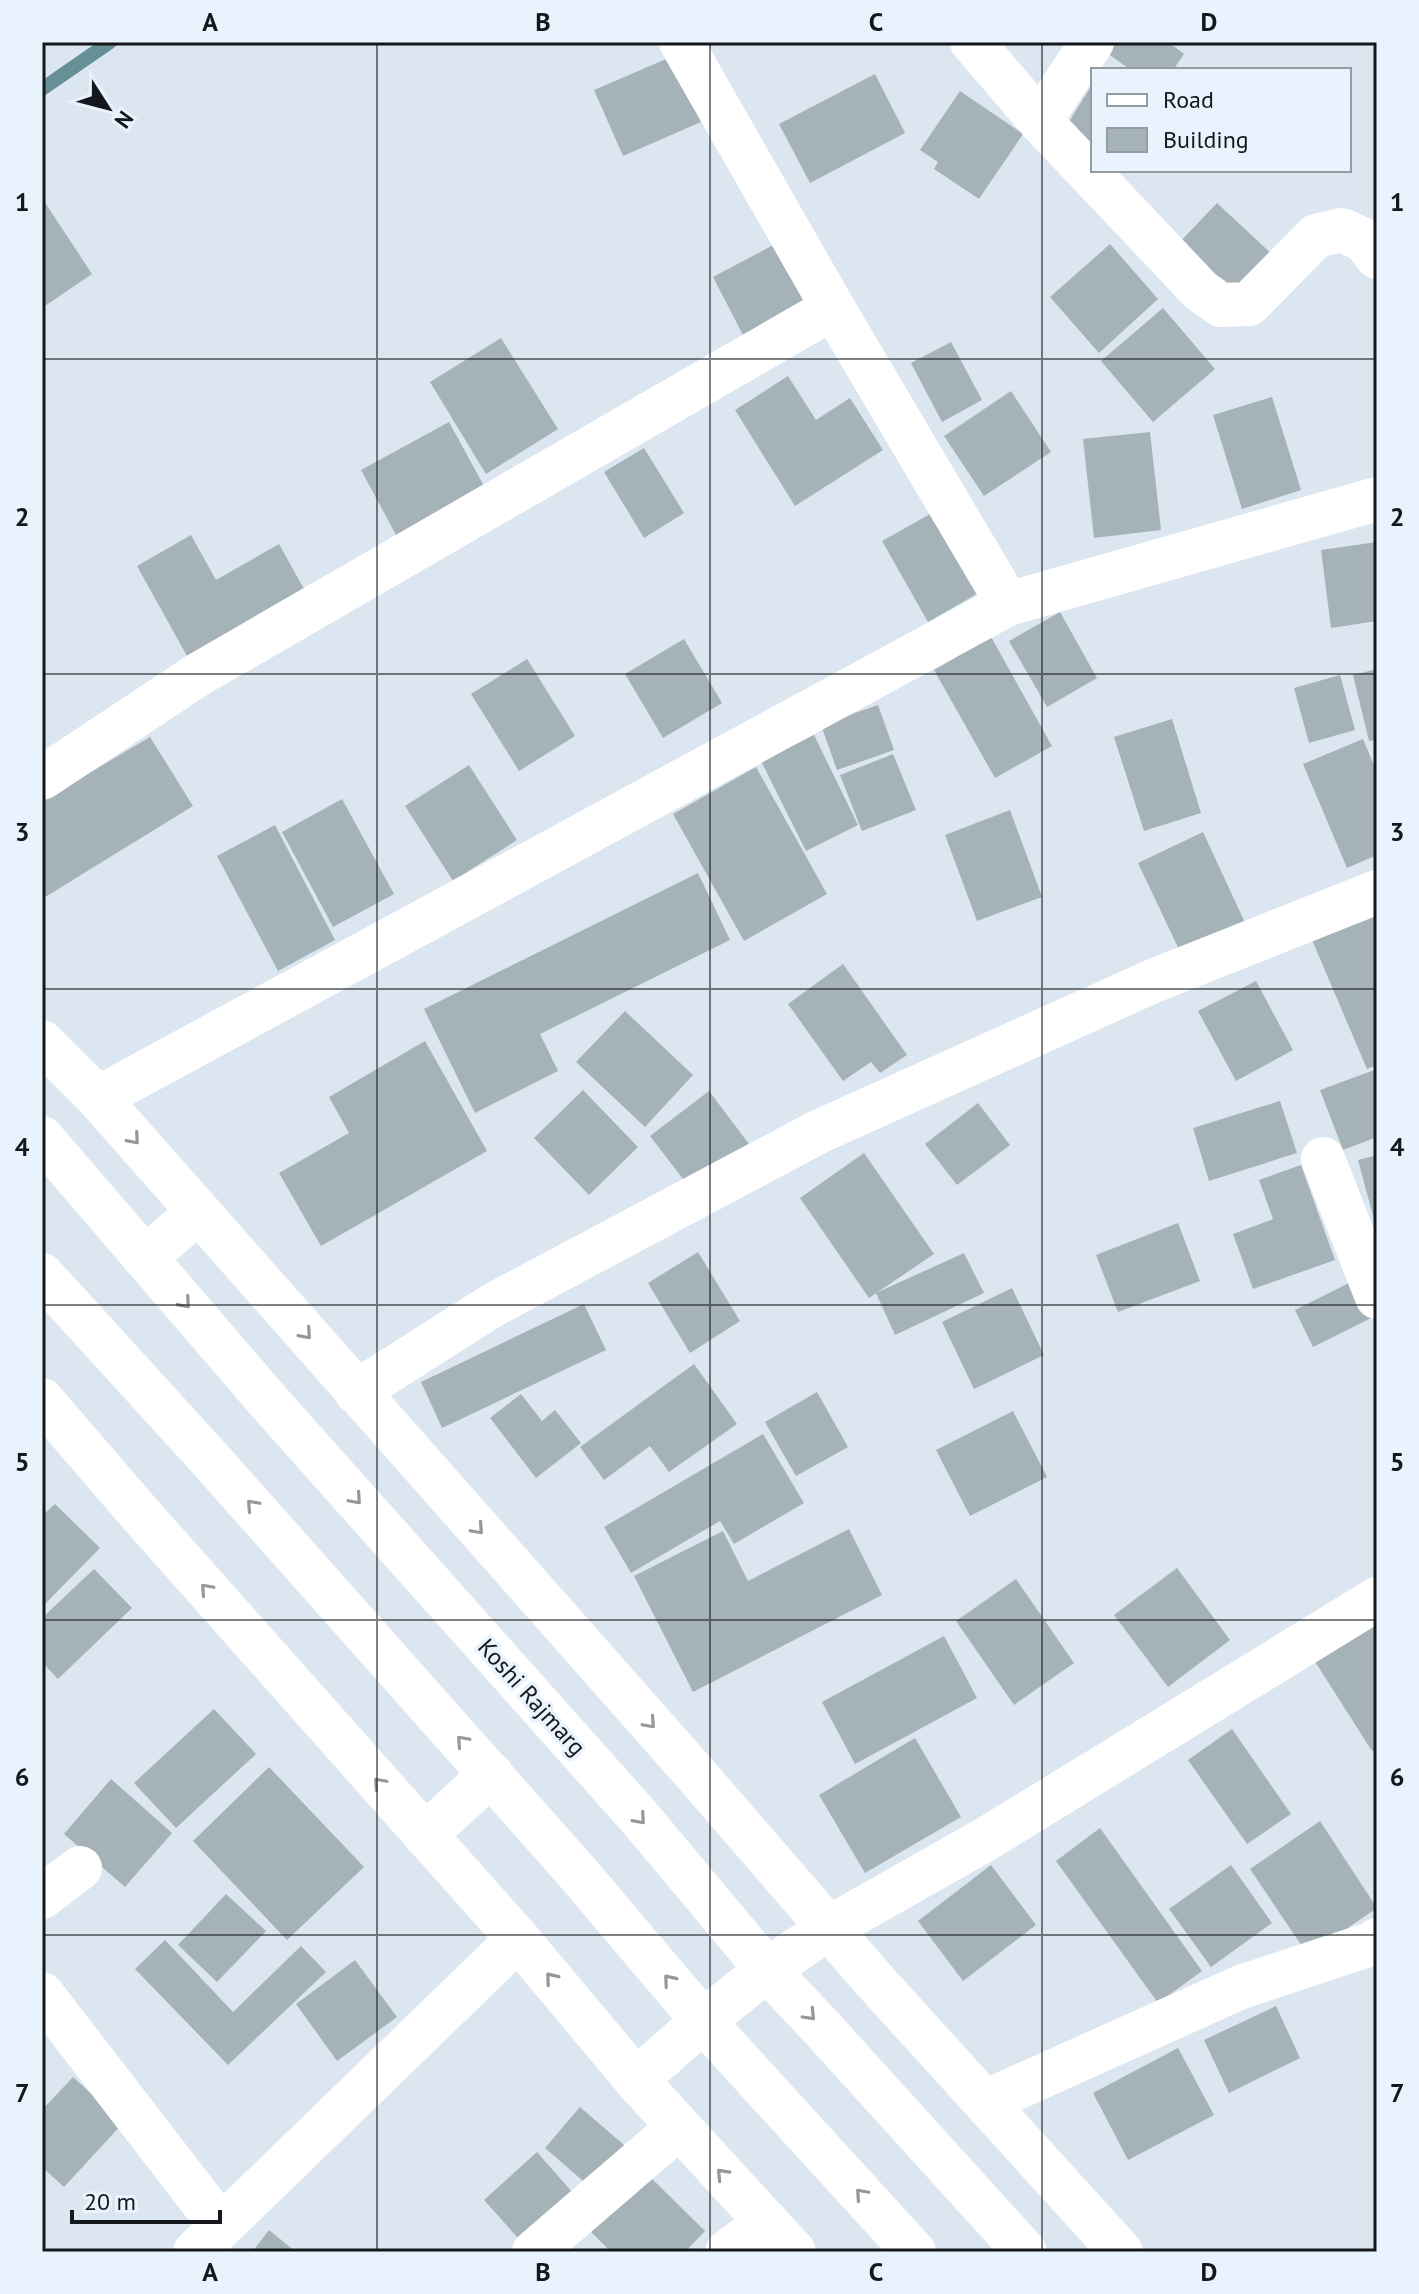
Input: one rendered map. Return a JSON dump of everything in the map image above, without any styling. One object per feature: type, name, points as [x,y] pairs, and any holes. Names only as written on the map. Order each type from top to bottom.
[{"type":"street","points":[[681,42],[1008,604]]},
{"type":"street","points":[[972,42],[1040,121],[1201,291],[1221,305],[1249,304],[1316,236],[1342,230],[1364,240],[1377,257]]},
{"type":"street","points":[[1040,121],[1092,42]]},
{"type":"street","points":[[42,778],[199,674],[833,308]]},
{"type":"street","points":[[98,1098],[1008,604],[1377,499]]},
{"type":"street","points":[[356,1392],[493,1305],[818,1132],[1153,981],[1377,892]]},
{"type":"street","points":[[42,1042],[98,1098],[829,1928],[1121,2252]]},
{"type":"street","name":"Koshi Rajmarg","points":[[42,1138],[269,1402],[639,1817],[767,1970],[1025,2252]]},
{"type":"street","points":[[1323,1159],[1377,1297]]},
{"type":"street","points":[[145,1258],[198,1212]]},
{"type":"street","points":[[42,1275],[491,1774],[703,2021],[914,2252]]},
{"type":"street","points":[[42,1400],[518,1939],[636,2080],[780,2237],[727,2252]]},
{"type":"street","points":[[636,2080],[767,1970],[829,1928],[1000,1831],[1377,1599]]},
{"type":"street","points":[[425,1835],[491,1774]]},
{"type":"street","points":[[42,1897],[80,1868]]},
{"type":"street","points":[[42,1994],[208,2239],[518,1939]]},
{"type":"street","points":[[985,2102],[1241,1987],[1377,1940]]},
{"type":"street","points":[[534,2252],[679,2127]]},
{"type":"building","points":[[1114,42],[1168,42],[1184,54],[1174,68],[1128,68],[1107,53]]},
{"type":"building","points":[[673,56],[701,122],[623,156],[594,90]]},
{"type":"building","points":[[875,74],[905,133],[810,183],[779,124]]},
{"type":"building","points":[[1091,86],[1091,158],[1059,138]]},
{"type":"building","points":[[960,91],[1023,134],[979,199],[934,169],[938,162],[920,150]]},
{"type":"building","points":[[42,198],[92,274],[42,308]]},
{"type":"building","points":[[1217,203],[1274,256],[1232,301],[1175,247]]},
{"type":"building","points":[[781,241],[812,299],[743,335],[713,277]]},
{"type":"building","points":[[1110,244],[1158,299],[1099,353],[1050,297]]},
{"type":"building","points":[[1163,308],[1215,369],[1153,422],[1101,361]]},
{"type":"building","points":[[501,338],[558,429],[486,474],[430,382]]},
{"type":"building","points":[[951,342],[982,400],[942,422],[911,363]]},
{"type":"building","points":[[788,376],[816,420],[850,398],[883,450],[795,506],[735,410]]},
{"type":"building","points":[[1011,391],[1051,452],[984,496],[944,436]]},
{"type":"building","points":[[1272,397],[1301,490],[1242,509],[1213,415]]},
{"type":"building","points":[[449,422],[490,497],[402,546],[361,470]]},
{"type":"building","points":[[1150,432],[1161,530],[1094,538],[1083,439]]},
{"type":"building","points":[[644,448],[684,513],[644,538],[604,472]]},
{"type":"building","points":[[941,508],[987,588],[928,622],[882,541]]},
{"type":"building","points":[[191,535],[216,580],[279,544],[309,598],[192,665],[137,566]]},
{"type":"building","points":[[1377,542],[1377,621],[1331,628],[1321,550]]},
{"type":"building","points":[[1060,612],[1097,678],[1047,707],[1009,641]]},
{"type":"building","points":[[991,637],[1052,746],[995,778],[934,670]]},
{"type":"building","points":[[684,639],[722,703],[663,738],[625,674]]},
{"type":"building","points":[[527,659],[575,736],[519,771],[471,694]]},
{"type":"building","points":[[1377,669],[1377,740],[1369,741],[1353,675]]},
{"type":"building","points":[[1340,675],[1355,730],[1309,743],[1294,688]]},
{"type":"building","points":[[878,705],[894,750],[837,770],[821,725]]},
{"type":"building","points":[[1172,719],[1201,813],[1144,831],[1114,737]]},
{"type":"building","points":[[814,735],[858,825],[806,851],[761,761]]},
{"type":"building","points":[[150,737],[193,806],[42,899],[42,801]]},
{"type":"building","points":[[1363,739],[1377,772],[1377,855],[1347,868],[1303,764]]},
{"type":"building","points":[[893,754],[916,810],[862,831],[840,775]]},
{"type":"building","points":[[469,765],[517,840],[453,881],[405,806]]},
{"type":"building","points":[[756,767],[827,894],[744,941],[673,814]]},
{"type":"building","points":[[342,799],[394,894],[333,927],[282,832]]},
{"type":"building","points":[[1010,810],[1042,897],[977,921],[945,835]]},
{"type":"building","points":[[275,825],[335,940],[278,971],[217,856]]},
{"type":"building","points":[[1203,832],[1247,927],[1183,958],[1138,863]]},
{"type":"building","points":[[698,873],[730,940],[540,1034],[558,1071],[475,1113],[424,1009]]},
{"type":"building","points":[[1373,914],[1377,924],[1377,1065],[1367,1069],[1312,940]]},
{"type":"building","points":[[843,964],[907,1055],[880,1073],[871,1062],[843,1081],[788,1004]]},
{"type":"building","points":[[1256,981],[1293,1050],[1236,1081],[1198,1011]]},
{"type":"building","points":[[625,1011],[693,1075],[645,1127],[576,1062]]},
{"type":"building","points":[[425,1041],[487,1151],[321,1246],[279,1173],[349,1133],[329,1097]]},
{"type":"building","points":[[1377,1069],[1377,1137],[1343,1150],[1320,1090]]},
{"type":"building","points":[[583,1090],[638,1147],[589,1195],[534,1138]]},
{"type":"building","points":[[709,1091],[749,1144],[690,1188],[650,1136]]},
{"type":"building","points":[[1280,1101],[1297,1153],[1209,1181],[1193,1128]]},
{"type":"building","points":[[978,1103],[1010,1145],[957,1185],[925,1144]]},
{"type":"building","points":[[864,1153],[934,1254],[869,1298],[800,1198]]},
{"type":"building","points":[[1377,1155],[1377,1227],[1376,1227],[1358,1160]]},
{"type":"building","points":[[1301,1165],[1335,1260],[1253,1289],[1233,1234],[1273,1219],[1259,1180]]},
{"type":"building","points":[[1178,1223],[1200,1281],[1118,1312],[1096,1255]]},
{"type":"building","points":[[698,1252],[740,1321],[690,1353],[648,1283]]},
{"type":"building","points":[[964,1253],[984,1293],[895,1335],[876,1293]]},
{"type":"building","points":[[1353,1281],[1371,1318],[1313,1347],[1295,1310]]},
{"type":"building","points":[[1012,1288],[1044,1355],[974,1389],[942,1322]]},
{"type":"building","points":[[584,1304],[606,1350],[442,1428],[421,1382]]},
{"type":"building","points":[[694,1364],[737,1424],[669,1472],[650,1446],[604,1480],[580,1447]]},
{"type":"building","points":[[817,1392],[848,1447],[796,1476],[765,1422]]},
{"type":"building","points":[[521,1394],[542,1421],[555,1410],[581,1443],[536,1478],[490,1418]]},
{"type":"building","points":[[1013,1411],[1047,1477],[970,1516],[936,1450]]},
{"type":"building","points":[[763,1434],[804,1503],[734,1544],[720,1521],[631,1573],[604,1527]]},
{"type":"building","points":[[55,1504],[100,1548],[42,1607],[42,1516]]},
{"type":"building","points":[[849,1529],[882,1595],[693,1692],[634,1576],[723,1531],[748,1581]]},
{"type":"building","points":[[1177,1568],[1230,1640],[1168,1687],[1114,1615]]},
{"type":"building","points":[[94,1569],[132,1608],[58,1679],[42,1662],[42,1618]]},
{"type":"building","points":[[1016,1579],[1074,1663],[1014,1705],[956,1621]]},
{"type":"building","points":[[1371,1623],[1377,1633],[1377,1748],[1372,1751],[1314,1660]]},
{"type":"building","points":[[944,1636],[977,1698],[855,1764],[822,1702]]},
{"type":"building","points":[[214,1709],[256,1754],[176,1828],[134,1783]]},
{"type":"building","points":[[1232,1729],[1291,1814],[1247,1844],[1188,1760]]},
{"type":"building","points":[[915,1738],[961,1817],[865,1873],[819,1795]]},
{"type":"building","points":[[269,1767],[364,1867],[287,1940],[193,1841]]},
{"type":"building","points":[[111,1779],[172,1833],[125,1887],[64,1834]]},
{"type":"building","points":[[1320,1821],[1377,1908],[1308,1955],[1250,1869]]},
{"type":"building","points":[[1100,1828],[1202,1971],[1158,2003],[1056,1861]]},
{"type":"building","points":[[991,1865],[1036,1925],[963,1981],[918,1921]]},
{"type":"building","points":[[1231,1865],[1272,1923],[1211,1967],[1169,1909]]},
{"type":"building","points":[[226,1894],[266,1931],[217,1982],[178,1945]]},
{"type":"building","points":[[165,1940],[233,2012],[301,1946],[326,1972],[228,2065],[135,1969]]},
{"type":"building","points":[[355,1960],[397,2017],[337,2061],[296,2004]]},
{"type":"building","points":[[1276,2006],[1300,2058],[1229,2093],[1204,2040]]},
{"type":"building","points":[[1178,2048],[1214,2115],[1128,2160],[1093,2093]]},
{"type":"building","points":[[73,2077],[123,2123],[64,2187],[42,2167],[42,2110]]},
{"type":"building","points":[[580,2107],[632,2152],[597,2193],[545,2148]]},
{"type":"building","points":[[537,2152],[579,2200],[526,2247],[484,2200]]},
{"type":"building","points":[[641,2168],[705,2231],[685,2252],[611,2252],[585,2226]]},
{"type":"building","points":[[269,2230],[296,2252],[252,2252]]},
{"type":"waterway","points":[[42,89],[110,42]]}]
